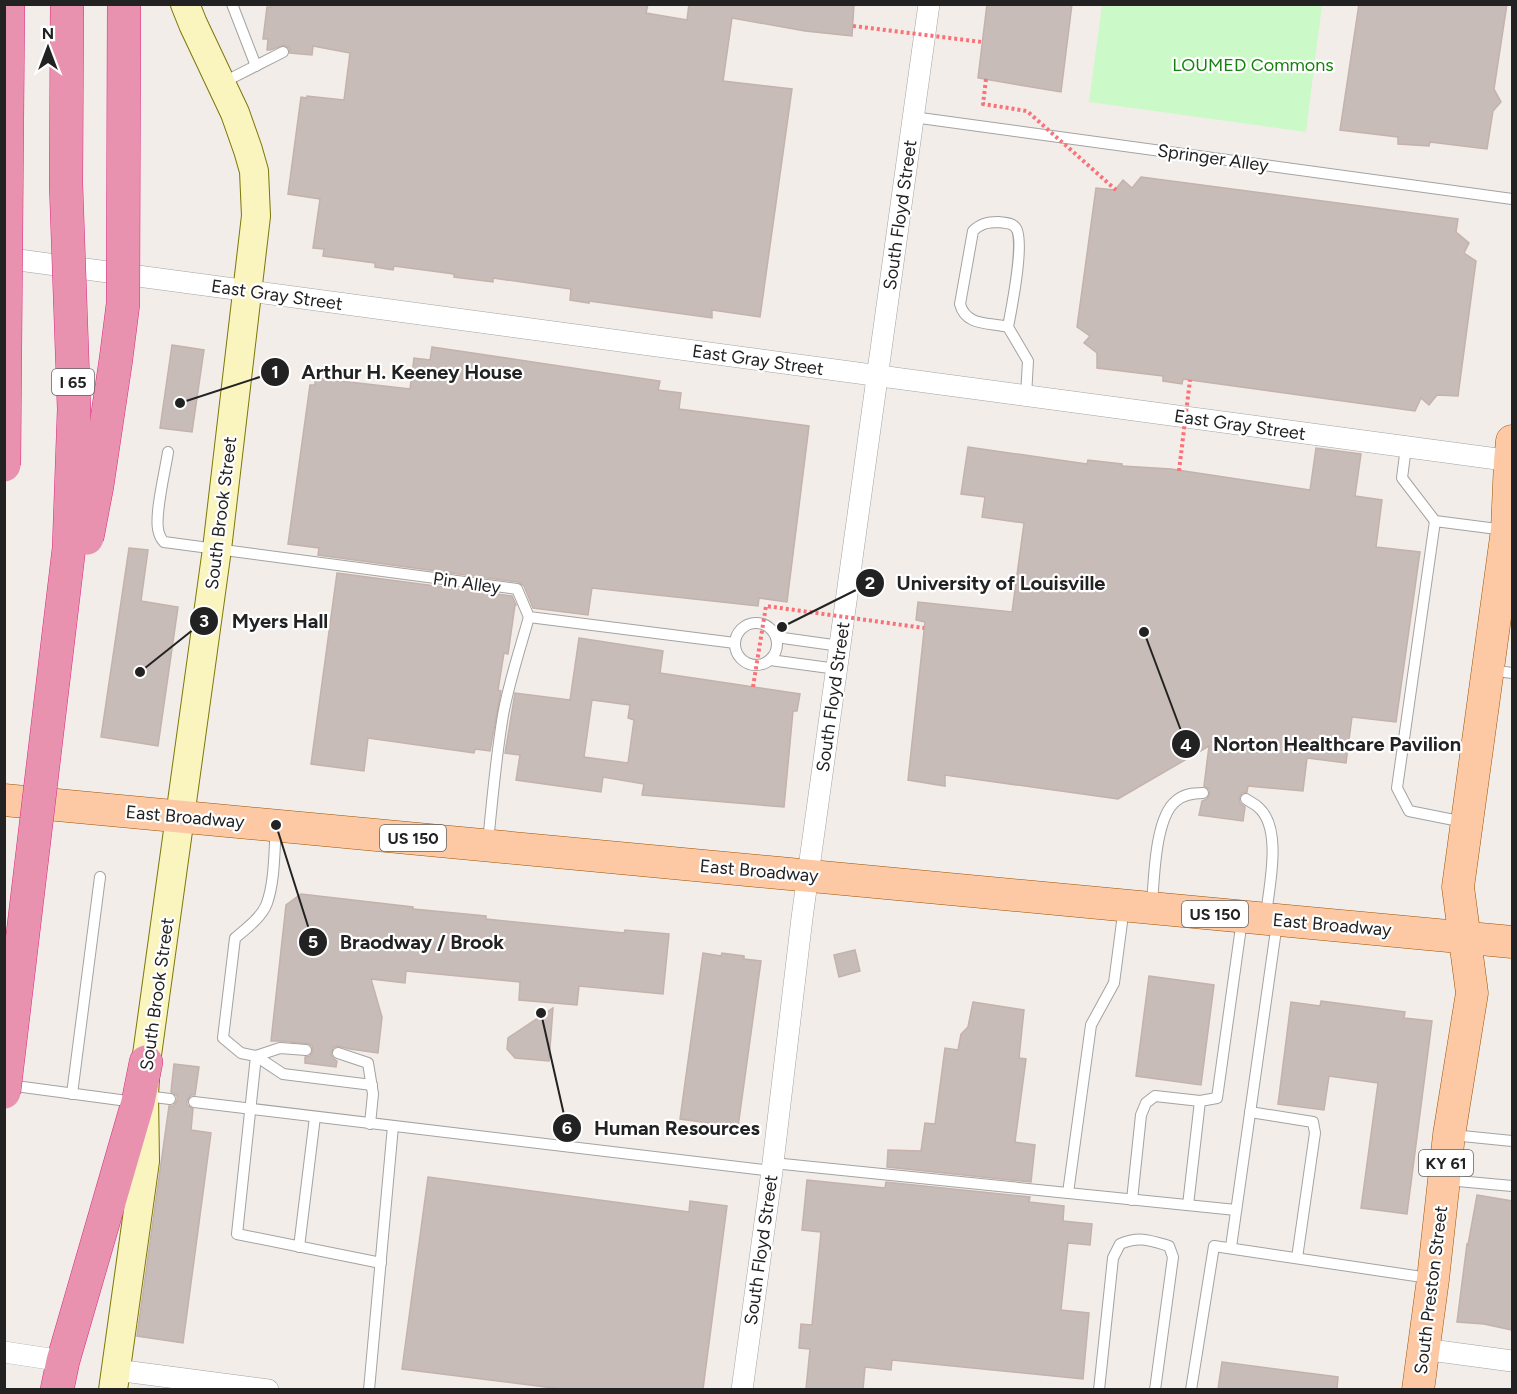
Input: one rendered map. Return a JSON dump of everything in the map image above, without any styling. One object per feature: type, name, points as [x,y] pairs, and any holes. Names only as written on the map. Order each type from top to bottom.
[{"type":"highway","points":[[4,465],[8,4]]},
{"type":"highway","name":"I 65","points":[[4,1092],[69,548],[74,409],[66,184],[67,4]]},
{"type":"highway","points":[[44,758],[97,486],[123,304],[124,4]]},
{"type":"highway","points":[[60,1376],[150,1099],[147,1062]]},
{"type":"main road","name":"South Preston Street","points":[[1418,1389],[1449,1135],[1472,993],[1458,887],[1467,822],[1500,671],[1512,454]]},
{"type":"main road","name":"East Broadway","points":[[4,800],[1512,942]]},
{"type":"street","name":"South Brook Street","points":[[147,1062],[217,549],[256,216],[254,171],[235,113],[185,4]]},
{"type":"street","name":"South Floyd Street","points":[[742,1389],[773,1167],[808,875],[929,4]]},
{"type":"street","name":"East Gray Street","points":[[4,258],[1406,447],[1512,454]]},
{"type":"street","name":"South Brook Street","points":[[115,1380],[145,1161],[150,1099]]},
{"type":"street","points":[[1424,1349],[1512,1361]]},
{"type":"street","points":[[4,1352],[60,1376]]},
{"type":"street","points":[[115,1380],[268,1389]]},
{"type":"lane","points":[[232,4],[256,66]]},
{"type":"lane","points":[[221,83],[283,52]]},
{"type":"lane","name":"Springer Alley","points":[[913,117],[1512,199]]},
{"type":"lane","points":[[1008,327],[970,320],[960,304],[973,231],[978,226],[987,223],[1008,223],[1015,226],[1018,233],[1020,249],[1008,327],[1028,361],[1026,396]]},
{"type":"lane","points":[[1406,447],[1402,478],[1435,521],[1507,530]]},
{"type":"lane","points":[[168,452],[157,528],[160,538],[164,542],[217,549]]},
{"type":"lane","points":[[1435,521],[1397,788],[1408,811],[1467,822]]},
{"type":"lane","name":"Pin Alley","points":[[217,549],[517,589],[529,616]]},
{"type":"lane","points":[[488,845],[504,713],[512,674],[529,616],[735,643]]},
{"type":"lane","points":[[749,624],[765,625],[772,630],[776,638],[775,653],[763,664],[746,663],[736,651],[737,635],[749,624]]},
{"type":"lane","points":[[776,638],[840,646]]},
{"type":"lane","points":[[770,660],[837,669]]},
{"type":"lane","points":[[1068,1193],[1091,1025],[1114,983],[1165,815],[1175,801],[1189,794],[1203,793]]},
{"type":"lane","points":[[1132,1200],[1141,1115],[1146,1103],[1155,1096],[1200,1101],[1217,1098],[1262,918],[1273,850],[1272,832],[1268,820],[1259,807],[1246,799]]},
{"type":"lane","points":[[276,825],[272,880],[266,905],[250,926],[235,938],[223,1038],[241,1053],[256,1056],[283,1074],[372,1085]]},
{"type":"lane","points":[[72,1094],[100,877]]},
{"type":"lane","points":[[1231,1247],[1251,1112],[1262,918]]},
{"type":"lane","points":[[256,1056],[280,1048],[306,1050]]},
{"type":"lane","points":[[338,1053],[368,1063],[373,1094],[370,1124]]},
{"type":"lane","points":[[256,1056],[237,1234],[381,1263]]},
{"type":"lane","points":[[4,1085],[72,1094],[150,1099]]},
{"type":"lane","points":[[1188,1205],[1200,1101]]},
{"type":"lane","points":[[194,1102],[370,1124],[773,1167],[1236,1210]]},
{"type":"lane","points":[[1251,1112],[1313,1122],[1315,1133],[1297,1258]]},
{"type":"lane","points":[[299,1247],[315,1117]]},
{"type":"lane","points":[[369,1389],[393,1126]]},
{"type":"lane","points":[[1449,1135],[1512,1141]]},
{"type":"lane","points":[[1444,1179],[1512,1186]]},
{"type":"lane","points":[[1099,1389],[1113,1258],[1120,1244],[1132,1239],[1154,1241],[1169,1246],[1173,1257],[1155,1389]]},
{"type":"lane","points":[[1191,1389],[1214,1246],[1433,1279]]},
{"type":"path","points":[[852,26],[982,42]]},
{"type":"path","points":[[986,79],[983,104],[1027,111],[1116,190]]},
{"type":"path","points":[[1179,471],[1190,380]]},
{"type":"path","points":[[753,687],[766,606],[924,628]]},
{"type":"green space","name":"LOUMED Commons","points":[[1102,5],[1322,5],[1306,132],[1089,102]]},
{"type":"building","points":[[271,4],[648,4],[646,13],[687,20],[689,4],[854,4],[852,36],[805,31],[732,18],[723,81],[792,89],[760,317],[712,310],[712,318],[570,300],[571,289],[493,278],[493,282],[454,277],[454,274],[394,266],[393,270],[375,267],[375,263],[323,256],[324,249],[313,248],[320,199],[288,194],[301,97],[344,100],[350,53],[313,46],[312,55],[290,53],[289,48],[284,45],[267,50],[268,39],[263,39],[267,7],[271,7]]},
{"type":"building","points":[[987,4],[1072,4],[1061,92],[978,78]]},
{"type":"building","points":[[1359,4],[1507,4],[1494,89],[1501,102],[1493,111],[1487,149],[1430,142],[1429,146],[1398,144],[1398,137],[1340,130]]},
{"type":"building","points":[[1141,177],[1458,219],[1456,232],[1469,243],[1464,253],[1476,261],[1458,396],[1437,395],[1429,405],[1421,398],[1415,411],[1183,379],[1182,384],[1163,381],[1163,376],[1097,368],[1097,353],[1084,343],[1090,336],[1077,327],[1096,188],[1115,190],[1123,180],[1132,188]]},
{"type":"building","points":[[172,345],[204,350],[192,432],[160,428]]},
{"type":"building","points":[[432,347],[660,381],[658,390],[681,393],[679,409],[809,426],[787,602],[759,598],[758,606],[592,588],[588,615],[533,608],[524,586],[518,582],[318,555],[319,548],[288,544],[310,385],[315,385],[315,378],[410,389],[414,358],[430,360]]},
{"type":"building","points":[[968,447],[1087,464],[1088,460],[1122,464],[1122,466],[1171,469],[1310,490],[1316,448],[1361,454],[1355,496],[1382,500],[1376,547],[1420,552],[1396,722],[1352,717],[1346,763],[1307,758],[1303,791],[1248,786],[1247,792],[1242,793],[1239,798],[1240,803],[1245,807],[1243,821],[1199,815],[1202,801],[1207,799],[1210,793],[1209,789],[1204,786],[1209,746],[1118,799],[945,775],[945,786],[908,780],[925,622],[916,620],[918,602],[1012,612],[1024,523],[982,517],[985,497],[961,494]]},
{"type":"building","points":[[129,548],[148,550],[141,601],[178,607],[158,746],[101,737]]},
{"type":"building","points":[[337,573],[512,596],[516,605],[508,654],[504,653],[498,690],[501,691],[490,751],[475,749],[474,753],[368,738],[364,771],[311,764]]},
{"type":"building","points":[[579,638],[663,651],[660,673],[800,694],[797,711],[793,711],[784,807],[642,795],[644,784],[603,777],[601,792],[516,780],[520,755],[505,753],[515,693],[570,700]],"holes":[[[592,700],[630,705],[628,718],[634,720],[628,763],[584,757]]]},
{"type":"building","points":[[301,894],[486,916],[486,919],[624,933],[625,930],[669,934],[663,994],[579,986],[577,1005],[519,1000],[520,982],[406,971],[405,983],[371,979],[382,1017],[378,1053],[337,1046],[333,1048],[331,1054],[337,1061],[336,1067],[305,1063],[305,1057],[310,1056],[313,1051],[310,1044],[271,1041],[286,905]]},
{"type":"building","points":[[855,950],[860,971],[839,977],[834,955]]},
{"type":"building","points":[[703,953],[744,956],[744,959],[761,961],[738,1127],[680,1119]]},
{"type":"building","points":[[1149,976],[1214,985],[1201,1085],[1136,1076]]},
{"type":"building","points":[[1321,1001],[1405,1012],[1404,1018],[1432,1021],[1407,1214],[1361,1208],[1378,1083],[1329,1076],[1324,1110],[1278,1104],[1291,1002],[1320,1006]]},
{"type":"building","points":[[973,1002],[1024,1010],[1019,1058],[1026,1059],[1015,1142],[1035,1145],[1031,1182],[887,1167],[888,1150],[921,1151],[925,1123],[935,1124],[945,1048],[958,1050],[961,1034],[968,1027]]},
{"type":"building","points":[[553,1008],[549,1061],[515,1058],[507,1049],[508,1038]]},
{"type":"building","points":[[174,1064],[199,1067],[195,1095],[191,1095],[187,1101],[187,1105],[193,1109],[191,1130],[211,1133],[183,1343],[137,1336],[169,1106],[173,1106],[177,1101],[177,1096],[171,1092]]},
{"type":"building","points":[[428,1177],[689,1212],[690,1201],[727,1206],[703,1389],[561,1389],[402,1369]]},
{"type":"building","points":[[807,1180],[885,1188],[886,1182],[1030,1197],[1029,1202],[1064,1206],[1063,1221],[1092,1224],[1090,1245],[1068,1243],[1061,1310],[1089,1313],[1083,1379],[892,1360],[891,1370],[865,1367],[863,1389],[806,1389],[810,1349],[799,1348],[801,1324],[812,1325],[821,1232],[802,1230]]},
{"type":"building","points":[[1477,1195],[1512,1201],[1512,1330],[1484,1324],[1457,1322],[1467,1244]]},
{"type":"building","points":[[1222,1362],[1338,1377],[1337,1389],[1218,1389]]},
{"type":"place","name":"Arthur H. Keeney House","points":[[180,403]]},
{"type":"place","name":"University of Louisville","points":[[782,627]]},
{"type":"place","name":"Norton Healthcare Pavilion","points":[[1144,632]]},
{"type":"place","name":"Myers Hall","points":[[140,672]]},
{"type":"place","name":"Braodway / Brook","points":[[276,825]]},
{"type":"place","name":"Human Resources","points":[[541,1013]]}]
